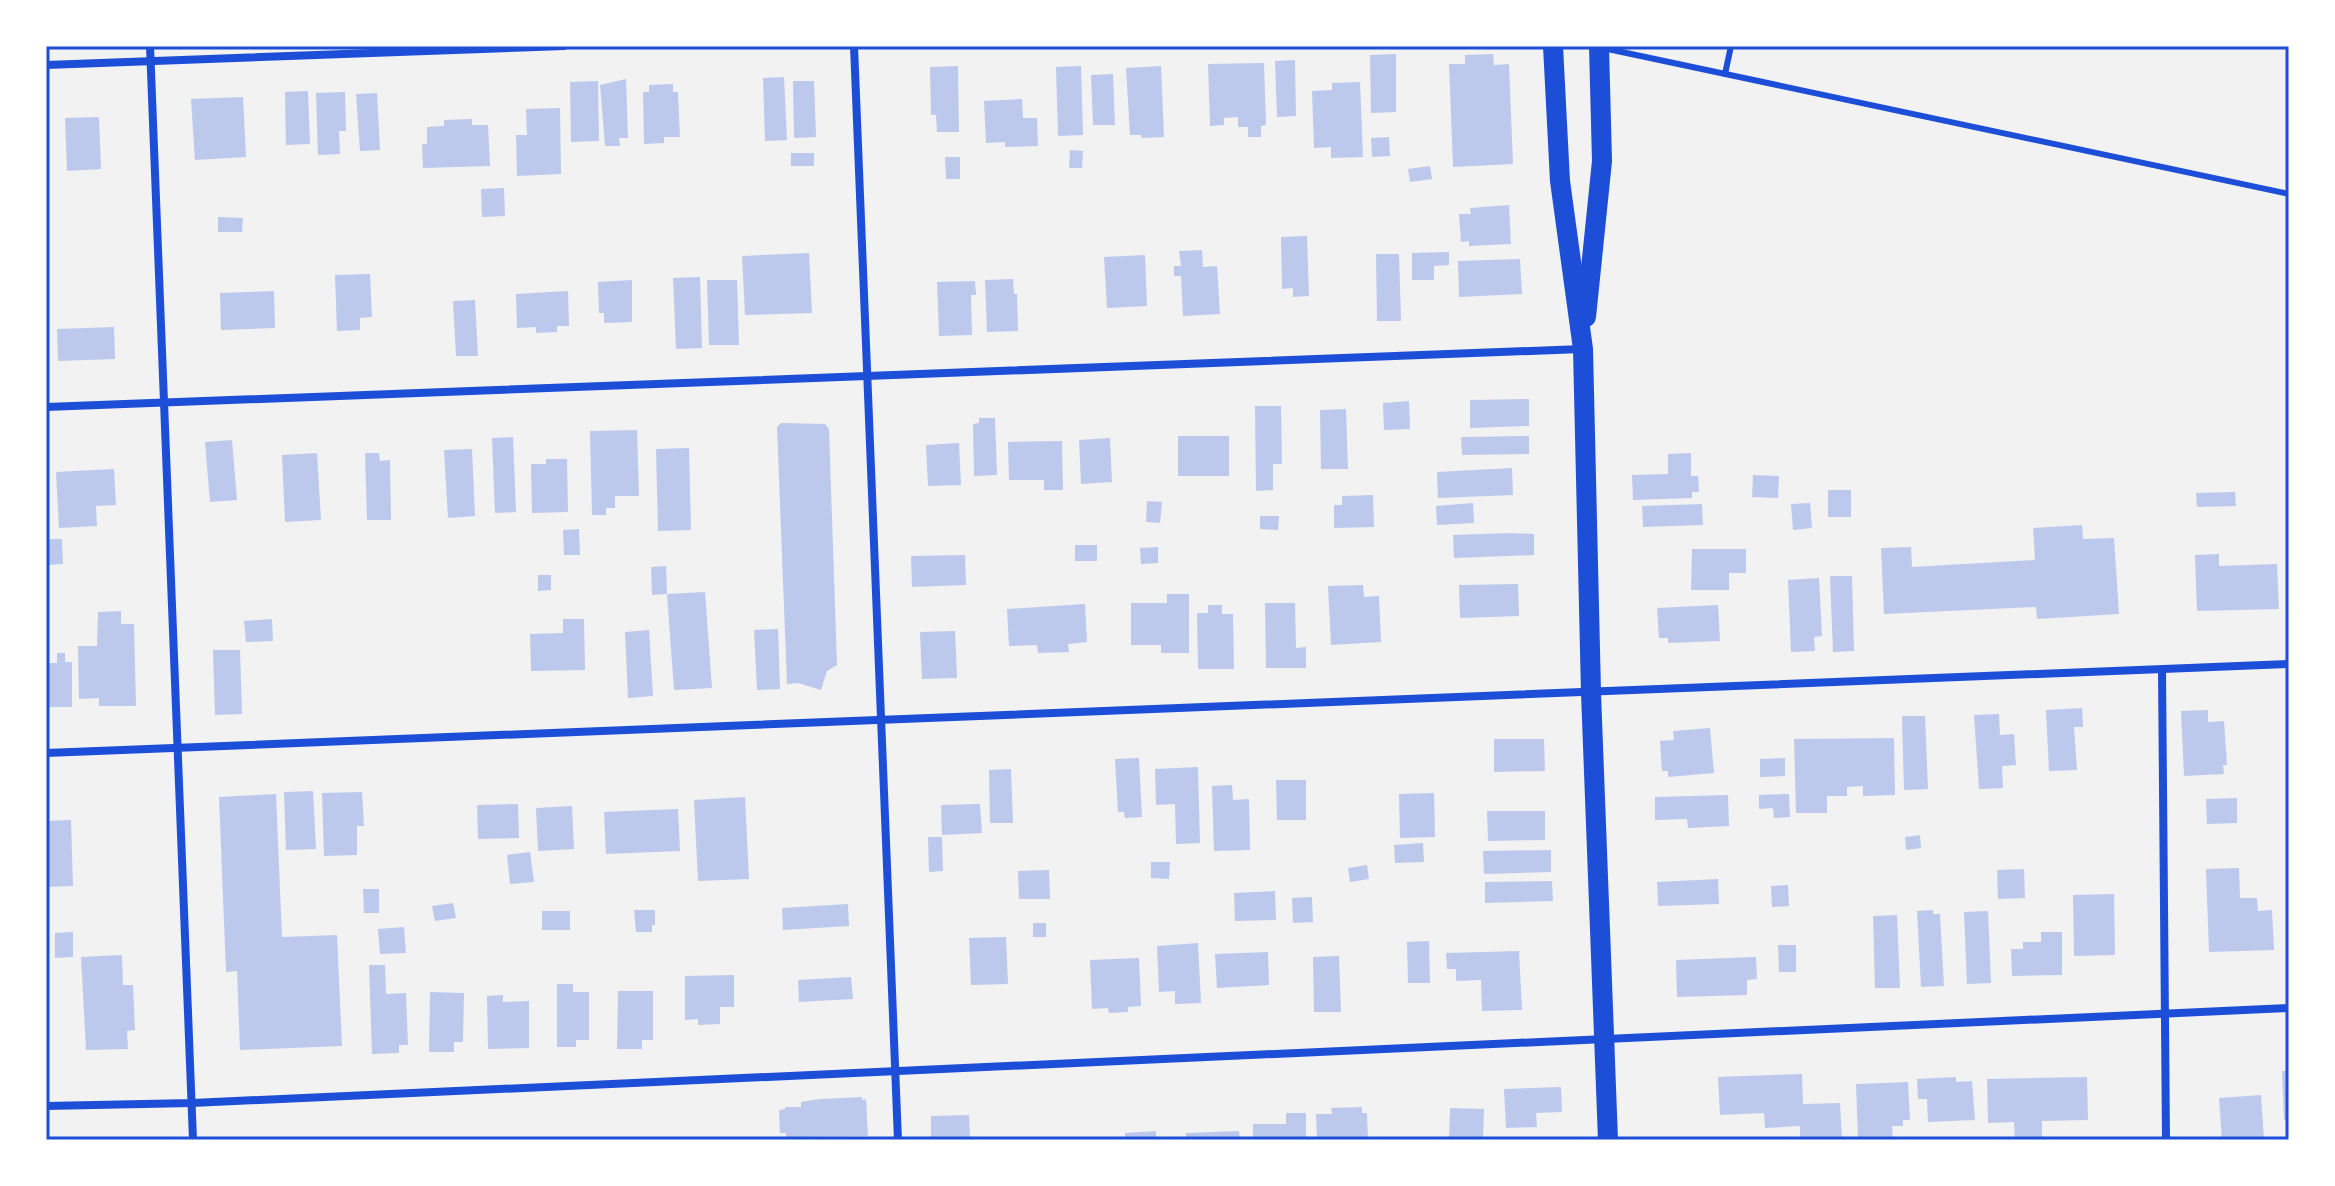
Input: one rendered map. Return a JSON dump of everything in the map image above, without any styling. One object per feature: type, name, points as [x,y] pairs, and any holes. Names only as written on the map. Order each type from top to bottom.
[{"type":"main road","points":[[1553,46],[1560,181],[1583,349],[1591,693],[1608,1140]]},
{"type":"main road","points":[[1583,349],[1602,161],[1600,47]]},
{"type":"street","points":[[150,46],[193,1140]]},
{"type":"street","points":[[46,65],[564,46]]},
{"type":"street","points":[[854,46],[898,1140]]},
{"type":"street","points":[[46,407],[1583,349]]},
{"type":"street","points":[[46,753],[2289,664]]},
{"type":"street","points":[[2162,670],[2166,1140]]},
{"type":"street","points":[[46,1106],[192,1103],[2289,1008]]},
{"type":"lane","points":[[1725,74],[1731,46]]},
{"type":"lane","points":[[1600,47],[2289,194]]},
{"type":"building","points":[[1396,54],[1396,112],[1371,113],[1370,55]]},
{"type":"building","points":[[1493,54],[1494,65],[1509,64],[1513,164],[1453,167],[1449,64],[1465,64],[1465,55]]},
{"type":"building","points":[[1295,60],[1296,116],[1277,117],[1275,61]]},
{"type":"building","points":[[1264,63],[1266,125],[1261,126],[1261,137],[1248,137],[1248,127],[1238,127],[1238,117],[1224,118],[1224,125],[1210,126],[1208,64]]},
{"type":"building","points":[[958,66],[959,132],[937,132],[936,115],[931,115],[930,67]]},
{"type":"building","points":[[1081,66],[1083,135],[1058,136],[1056,67]]},
{"type":"building","points":[[1161,66],[1164,137],[1130,135],[1126,68]]},
{"type":"building","points":[[1113,74],[1115,125],[1093,125],[1091,75]]},
{"type":"building","points":[[784,77],[787,140],[765,141],[763,78]]},
{"type":"building","points":[[626,79],[628,138],[619,138],[620,146],[605,146],[600,85]]},
{"type":"building","points":[[598,81],[599,141],[571,142],[570,82]]},
{"type":"building","points":[[793,81],[814,81],[816,137],[794,138]]},
{"type":"building","points":[[1360,82],[1363,157],[1331,158],[1331,147],[1314,148],[1312,91],[1332,90],[1332,83]]},
{"type":"building","points":[[673,84],[673,92],[678,92],[680,137],[664,137],[664,143],[644,144],[643,92],[649,92],[649,85]]},
{"type":"building","points":[[308,91],[310,144],[286,145],[285,92]]},
{"type":"building","points":[[345,92],[346,131],[339,131],[340,154],[318,155],[316,93]]},
{"type":"building","points":[[377,93],[380,150],[360,151],[356,94]]},
{"type":"building","points":[[243,97],[246,157],[195,160],[191,99]]},
{"type":"building","points":[[1022,99],[1023,118],[1037,118],[1038,146],[1005,147],[1005,142],[986,143],[984,101]]},
{"type":"building","points":[[560,108],[561,174],[517,176],[516,135],[527,135],[526,109]]},
{"type":"building","points":[[99,117],[101,169],[67,171],[65,118]]},
{"type":"building","points":[[472,119],[472,125],[488,125],[490,166],[423,168],[422,144],[427,144],[427,127],[444,126],[444,120]]},
{"type":"building","points":[[1389,137],[1390,156],[1372,157],[1371,138]]},
{"type":"building","points":[[1070,150],[1083,151],[1082,168],[1069,168]]},
{"type":"building","points":[[791,153],[814,153],[814,166],[791,166]]},
{"type":"building","points":[[945,157],[960,157],[960,179],[946,179]]},
{"type":"building","points":[[1430,166],[1432,179],[1410,182],[1408,169]]},
{"type":"building","points":[[504,188],[505,216],[482,217],[481,189]]},
{"type":"building","points":[[1509,205],[1511,244],[1469,246],[1469,241],[1461,242],[1459,214],[1471,214],[1470,208]]},
{"type":"building","points":[[218,217],[243,218],[242,232],[218,232]]},
{"type":"building","points":[[1307,236],[1309,296],[1293,297],[1293,288],[1282,289],[1281,237]]},
{"type":"building","points":[[1202,250],[1203,267],[1217,266],[1220,314],[1183,316],[1181,276],[1174,276],[1174,266],[1181,266],[1179,251]]},
{"type":"building","points":[[1449,252],[1449,265],[1434,266],[1434,280],[1412,280],[1412,253]]},
{"type":"building","points":[[809,253],[812,313],[745,315],[742,256]]},
{"type":"building","points":[[1376,254],[1399,254],[1401,321],[1377,321]]},
{"type":"building","points":[[1145,255],[1147,306],[1107,308],[1104,257]]},
{"type":"building","points":[[1520,259],[1522,294],[1459,297],[1458,261]]},
{"type":"building","points":[[370,274],[372,317],[360,318],[360,330],[337,331],[335,275]]},
{"type":"building","points":[[700,277],[702,348],[676,349],[673,278]]},
{"type":"building","points":[[1013,279],[1014,294],[1017,294],[1018,331],[987,332],[985,280]]},
{"type":"building","points":[[632,280],[632,322],[604,323],[604,313],[599,313],[598,282]]},
{"type":"building","points":[[707,280],[737,280],[739,345],[709,345]]},
{"type":"building","points":[[975,281],[976,295],[971,295],[972,335],[939,336],[937,282]]},
{"type":"building","points":[[274,291],[275,328],[221,330],[220,293]]},
{"type":"building","points":[[568,291],[569,326],[557,326],[557,332],[536,333],[536,327],[517,328],[516,294]]},
{"type":"building","points":[[475,300],[478,356],[456,356],[453,301]]},
{"type":"building","points":[[114,327],[115,359],[58,361],[57,329]]},
{"type":"building","points":[[1529,399],[1529,426],[1470,428],[1470,400]]},
{"type":"building","points":[[1409,401],[1410,429],[1384,430],[1383,403]]},
{"type":"building","points":[[1255,406],[1281,406],[1282,464],[1273,464],[1273,490],[1256,491]]},
{"type":"building","points":[[1346,409],[1348,469],[1321,469],[1320,410]]},
{"type":"building","points":[[979,418],[995,418],[997,475],[974,476],[973,424],[979,423]]},
{"type":"building","points":[[781,423],[825,424],[829,429],[837,665],[827,671],[821,690],[798,683],[787,684],[777,427]]},
{"type":"building","points":[[637,430],[639,496],[615,496],[615,508],[606,508],[606,515],[592,515],[590,431]]},
{"type":"building","points":[[1178,436],[1229,436],[1229,476],[1178,476]]},
{"type":"building","points":[[1529,436],[1529,454],[1462,455],[1461,437]]},
{"type":"building","points":[[513,437],[516,512],[495,513],[492,438]]},
{"type":"building","points":[[1110,438],[1112,482],[1081,484],[1079,440]]},
{"type":"building","points":[[232,440],[237,500],[210,502],[205,442]]},
{"type":"building","points":[[1062,441],[1063,490],[1044,490],[1044,480],[1009,480],[1008,442]]},
{"type":"building","points":[[959,443],[961,485],[928,486],[926,445]]},
{"type":"building","points":[[689,448],[691,530],[658,531],[656,449]]},
{"type":"building","points":[[472,449],[475,516],[448,518],[444,450]]},
{"type":"building","points":[[317,453],[321,520],[285,522],[282,455]]},
{"type":"building","points":[[365,453],[379,453],[380,461],[390,460],[391,520],[367,520]]},
{"type":"building","points":[[1691,453],[1691,476],[1698,476],[1699,492],[1692,492],[1692,498],[1633,500],[1632,475],[1668,474],[1668,454]]},
{"type":"building","points":[[546,459],[567,459],[568,512],[532,513],[531,464],[546,464]]},
{"type":"building","points":[[1512,468],[1513,495],[1438,498],[1437,472]]},
{"type":"building","points":[[114,469],[116,505],[96,506],[97,526],[59,528],[56,472]]},
{"type":"building","points":[[1753,475],[1779,476],[1778,498],[1752,497]]},
{"type":"building","points":[[1828,490],[1851,490],[1851,517],[1828,517]]},
{"type":"building","points":[[2235,492],[2236,506],[2197,507],[2196,493]]},
{"type":"building","points":[[1373,495],[1374,527],[1334,528],[1334,505],[1342,505],[1342,496]]},
{"type":"building","points":[[1147,501],[1162,502],[1160,523],[1146,522]]},
{"type":"building","points":[[1473,503],[1474,523],[1437,525],[1436,506]]},
{"type":"building","points":[[1810,503],[1812,528],[1793,530],[1791,504]]},
{"type":"building","points":[[1702,504],[1703,525],[1643,527],[1642,506]]},
{"type":"building","points":[[1260,516],[1279,516],[1278,530],[1260,529]]},
{"type":"building","points":[[2082,525],[2083,539],[2114,538],[2119,614],[2037,619],[2036,607],[1884,614],[1881,548],[1911,547],[1912,567],[2035,560],[2033,528]]},
{"type":"building","points":[[579,529],[580,555],[564,555],[563,530]]},
{"type":"building","points":[[1534,534],[1534,555],[1454,558],[1453,535]]},
{"type":"building","points":[[46,539],[62,539],[63,564],[47,565]]},
{"type":"building","points":[[1075,545],[1097,545],[1097,561],[1075,561]]},
{"type":"building","points":[[1158,547],[1158,563],[1141,564],[1140,548]]},
{"type":"building","points":[[1692,549],[1746,549],[1746,573],[1729,573],[1729,590],[1691,590]]},
{"type":"building","points":[[2219,554],[2219,566],[2277,564],[2279,609],[2197,611],[2195,555]]},
{"type":"building","points":[[965,555],[966,585],[912,587],[911,556]]},
{"type":"building","points":[[666,566],[667,594],[652,595],[651,567]]},
{"type":"building","points":[[538,575],[551,575],[551,590],[538,591]]},
{"type":"building","points":[[1830,576],[1852,576],[1854,651],[1833,652]]},
{"type":"building","points":[[1819,578],[1822,636],[1814,637],[1815,651],[1791,652],[1788,580]]},
{"type":"building","points":[[1518,584],[1519,616],[1460,618],[1459,585]]},
{"type":"building","points":[[1363,585],[1364,597],[1379,596],[1381,642],[1331,645],[1328,586]]},
{"type":"building","points":[[705,592],[712,688],[674,690],[667,594]]},
{"type":"building","points":[[1167,594],[1189,594],[1189,653],[1161,653],[1161,645],[1131,645],[1131,603],[1167,603]]},
{"type":"building","points":[[1265,603],[1295,603],[1296,648],[1306,647],[1306,668],[1266,668]]},
{"type":"building","points":[[1085,604],[1087,642],[1068,644],[1069,652],[1038,653],[1037,645],[1009,646],[1007,609]]},
{"type":"building","points":[[1208,605],[1222,605],[1222,614],[1233,614],[1234,669],[1198,669],[1197,613],[1208,613]]},
{"type":"building","points":[[1718,605],[1720,641],[1668,643],[1668,638],[1659,638],[1657,608]]},
{"type":"building","points":[[121,611],[121,624],[134,624],[136,706],[99,706],[99,698],[79,699],[78,646],[97,646],[98,612]]},
{"type":"building","points":[[272,619],[273,641],[246,642],[244,621]]},
{"type":"building","points":[[563,619],[584,619],[585,670],[531,671],[530,634],[563,633]]},
{"type":"building","points":[[778,629],[780,689],[757,690],[754,630]]},
{"type":"building","points":[[649,630],[653,696],[628,698],[625,632]]},
{"type":"building","points":[[955,631],[957,678],[922,679],[920,632]]},
{"type":"building","points":[[213,650],[240,650],[242,714],[215,715]]},
{"type":"building","points":[[57,653],[65,653],[65,662],[72,662],[72,707],[46,707],[46,663],[57,663]]},
{"type":"building","points":[[2082,708],[2083,727],[2074,727],[2077,770],[2049,771],[2046,710]]},
{"type":"building","points":[[2208,710],[2208,722],[2224,721],[2227,765],[2223,765],[2224,774],[2184,776],[2181,711]]},
{"type":"building","points":[[1999,714],[2000,735],[2014,734],[2016,765],[2002,766],[2003,788],[1979,789],[1974,715]]},
{"type":"building","points":[[1902,716],[1925,716],[1928,789],[1904,790]]},
{"type":"building","points":[[1710,728],[1714,773],[1668,777],[1668,771],[1662,771],[1660,741],[1674,740],[1673,731]]},
{"type":"building","points":[[1894,738],[1895,795],[1863,796],[1863,786],[1847,787],[1847,796],[1827,796],[1827,813],[1796,813],[1794,739]]},
{"type":"building","points":[[1494,739],[1544,739],[1545,771],[1494,772]]},
{"type":"building","points":[[1139,758],[1142,817],[1125,818],[1124,812],[1118,812],[1115,759]]},
{"type":"building","points":[[1785,758],[1785,776],[1760,777],[1760,759]]},
{"type":"building","points":[[1198,767],[1200,843],[1176,844],[1175,804],[1156,805],[1155,769]]},
{"type":"building","points":[[1011,769],[1013,823],[990,823],[989,770]]},
{"type":"building","points":[[1276,780],[1306,780],[1306,820],[1277,820]]},
{"type":"building","points":[[1232,785],[1233,800],[1249,799],[1250,850],[1214,851],[1212,786]]},
{"type":"building","points":[[313,791],[316,849],[286,850],[284,792]]},
{"type":"building","points":[[362,792],[364,826],[357,826],[357,855],[324,856],[322,793]]},
{"type":"building","points":[[1434,793],[1435,837],[1400,838],[1399,794]]},
{"type":"building","points":[[276,794],[282,937],[337,935],[342,1046],[240,1050],[237,971],[226,972],[219,797]]},
{"type":"building","points":[[1789,794],[1790,817],[1774,818],[1773,808],[1759,809],[1759,795]]},
{"type":"building","points":[[1728,795],[1729,826],[1688,828],[1687,819],[1655,820],[1655,797]]},
{"type":"building","points":[[745,797],[749,879],[698,881],[694,800]]},
{"type":"building","points":[[2237,798],[2237,823],[2207,824],[2206,799]]},
{"type":"building","points":[[518,804],[519,838],[478,839],[477,805]]},
{"type":"building","points":[[980,804],[982,833],[942,835],[941,805]]},
{"type":"building","points":[[572,806],[574,849],[538,851],[536,808]]},
{"type":"building","points":[[678,809],[680,851],[606,854],[604,812]]},
{"type":"building","points":[[1487,811],[1545,811],[1545,840],[1488,841]]},
{"type":"building","points":[[71,820],[73,886],[46,887],[46,821]]},
{"type":"building","points":[[1920,835],[1921,848],[1906,850],[1905,837]]},
{"type":"building","points":[[928,837],[942,837],[943,871],[929,872]]},
{"type":"building","points":[[1423,843],[1424,862],[1395,863],[1394,845]]},
{"type":"building","points":[[1551,850],[1551,872],[1484,874],[1483,851]]},
{"type":"building","points":[[530,852],[534,882],[510,884],[507,855]]},
{"type":"building","points":[[1151,862],[1170,862],[1169,879],[1151,878]]},
{"type":"building","points":[[1367,865],[1369,879],[1350,882],[1348,868]]},
{"type":"building","points":[[2239,868],[2240,898],[2257,898],[2258,911],[2272,910],[2274,950],[2209,952],[2206,869]]},
{"type":"building","points":[[2024,869],[2025,898],[1998,899],[1997,870]]},
{"type":"building","points":[[1049,870],[1050,899],[1019,899],[1018,871]]},
{"type":"building","points":[[1718,879],[1719,904],[1658,906],[1657,882]]},
{"type":"building","points":[[1552,881],[1553,901],[1485,903],[1485,882]]},
{"type":"building","points":[[1788,885],[1789,906],[1772,907],[1771,886]]},
{"type":"building","points":[[363,889],[379,889],[379,913],[364,913]]},
{"type":"building","points":[[1275,891],[1276,920],[1235,921],[1234,893]]},
{"type":"building","points":[[2114,894],[2115,955],[2074,956],[2073,895]]},
{"type":"building","points":[[1312,897],[1313,922],[1293,923],[1292,898]]},
{"type":"building","points":[[453,903],[456,918],[435,921],[432,906]]},
{"type":"building","points":[[848,904],[849,926],[783,930],[782,908]]},
{"type":"building","points":[[634,910],[655,910],[652,932],[636,932]]},
{"type":"building","points":[[1933,910],[1933,914],[1940,914],[1944,986],[1921,987],[1917,911]]},
{"type":"building","points":[[542,911],[570,911],[570,930],[542,930]]},
{"type":"building","points":[[1988,911],[1991,983],[1967,984],[1964,912]]},
{"type":"building","points":[[1897,915],[1900,988],[1875,988],[1873,916]]},
{"type":"building","points":[[1033,923],[1046,923],[1046,937],[1033,937]]},
{"type":"building","points":[[404,927],[406,953],[380,954],[378,929]]},
{"type":"building","points":[[73,932],[73,957],[55,958],[55,933]]},
{"type":"building","points":[[2041,932],[2062,932],[2062,975],[2012,976],[2011,949],[2023,949],[2023,942],[2041,942]]},
{"type":"building","points":[[1006,937],[1008,984],[971,985],[969,938]]},
{"type":"building","points":[[1429,941],[1430,983],[1408,983],[1407,942]]},
{"type":"building","points":[[1198,943],[1201,1003],[1175,1004],[1175,991],[1159,992],[1157,946]]},
{"type":"building","points":[[1778,945],[1796,945],[1796,972],[1779,972]]},
{"type":"building","points":[[1519,951],[1522,1010],[1482,1011],[1481,980],[1456,981],[1456,969],[1447,969],[1446,953]]},
{"type":"building","points":[[1268,952],[1269,985],[1217,988],[1215,954]]},
{"type":"building","points":[[122,955],[123,985],[133,985],[135,1030],[127,1031],[128,1049],[86,1050],[81,957]]},
{"type":"building","points":[[1339,956],[1341,1012],[1314,1012],[1313,957]]},
{"type":"building","points":[[1756,957],[1757,979],[1747,980],[1747,995],[1677,997],[1676,960]]},
{"type":"building","points":[[1139,958],[1141,1006],[1128,1007],[1128,1012],[1109,1013],[1108,1008],[1092,1009],[1090,960]]},
{"type":"building","points":[[369,965],[385,965],[386,994],[406,993],[408,1045],[399,1045],[399,1053],[372,1054]]},
{"type":"building","points":[[734,975],[734,1007],[720,1007],[720,1024],[698,1025],[698,1019],[685,1020],[685,976]]},
{"type":"building","points":[[851,977],[853,999],[799,1002],[798,980]]},
{"type":"building","points":[[557,984],[573,984],[573,992],[589,992],[589,1040],[576,1040],[576,1047],[557,1047]]},
{"type":"building","points":[[618,991],[653,991],[653,1040],[642,1040],[642,1049],[617,1049]]},
{"type":"building","points":[[430,992],[464,993],[463,1042],[454,1042],[454,1052],[429,1052]]},
{"type":"building","points":[[503,995],[503,1002],[529,1001],[529,1048],[488,1049],[487,996]]},
{"type":"building","points":[[2282,1071],[2289,1071],[2289,1119],[2284,1120]]},
{"type":"building","points":[[1802,1074],[1803,1104],[1840,1103],[1842,1140],[1800,1140],[1800,1126],[1765,1128],[1764,1113],[1720,1115],[1718,1077]]},
{"type":"building","points":[[1956,1077],[1956,1082],[1972,1081],[1975,1120],[1928,1122],[1927,1099],[1918,1099],[1917,1079]]},
{"type":"building","points":[[2087,1077],[2088,1120],[2042,1121],[2042,1140],[2015,1140],[2014,1122],[1988,1123],[1987,1079]]},
{"type":"building","points":[[1908,1082],[1910,1120],[1903,1120],[1903,1126],[1892,1126],[1893,1140],[1858,1140],[1856,1084]]},
{"type":"building","points":[[1561,1087],[1562,1112],[1536,1113],[1537,1127],[1506,1128],[1504,1089]]},
{"type":"building","points":[[2261,1095],[2264,1140],[2222,1140],[2219,1098]]},
{"type":"building","points":[[862,1097],[862,1100],[866,1099],[868,1136],[786,1137],[786,1133],[780,1133],[779,1110],[785,1107],[801,1107],[801,1102],[820,1099]]},
{"type":"building","points":[[1362,1107],[1362,1113],[1367,1113],[1368,1140],[1317,1140],[1316,1114],[1332,1114],[1331,1108]]},
{"type":"building","points":[[1450,1108],[1484,1109],[1483,1140],[1449,1140]]},
{"type":"building","points":[[1286,1113],[1306,1113],[1306,1140],[1253,1140],[1253,1124],[1286,1124]]},
{"type":"building","points":[[969,1115],[970,1140],[931,1140],[931,1116]]},
{"type":"building","points":[[1156,1131],[1156,1140],[1125,1140],[1125,1133]]},
{"type":"building","points":[[1239,1131],[1240,1140],[1186,1140],[1186,1133]]}]
